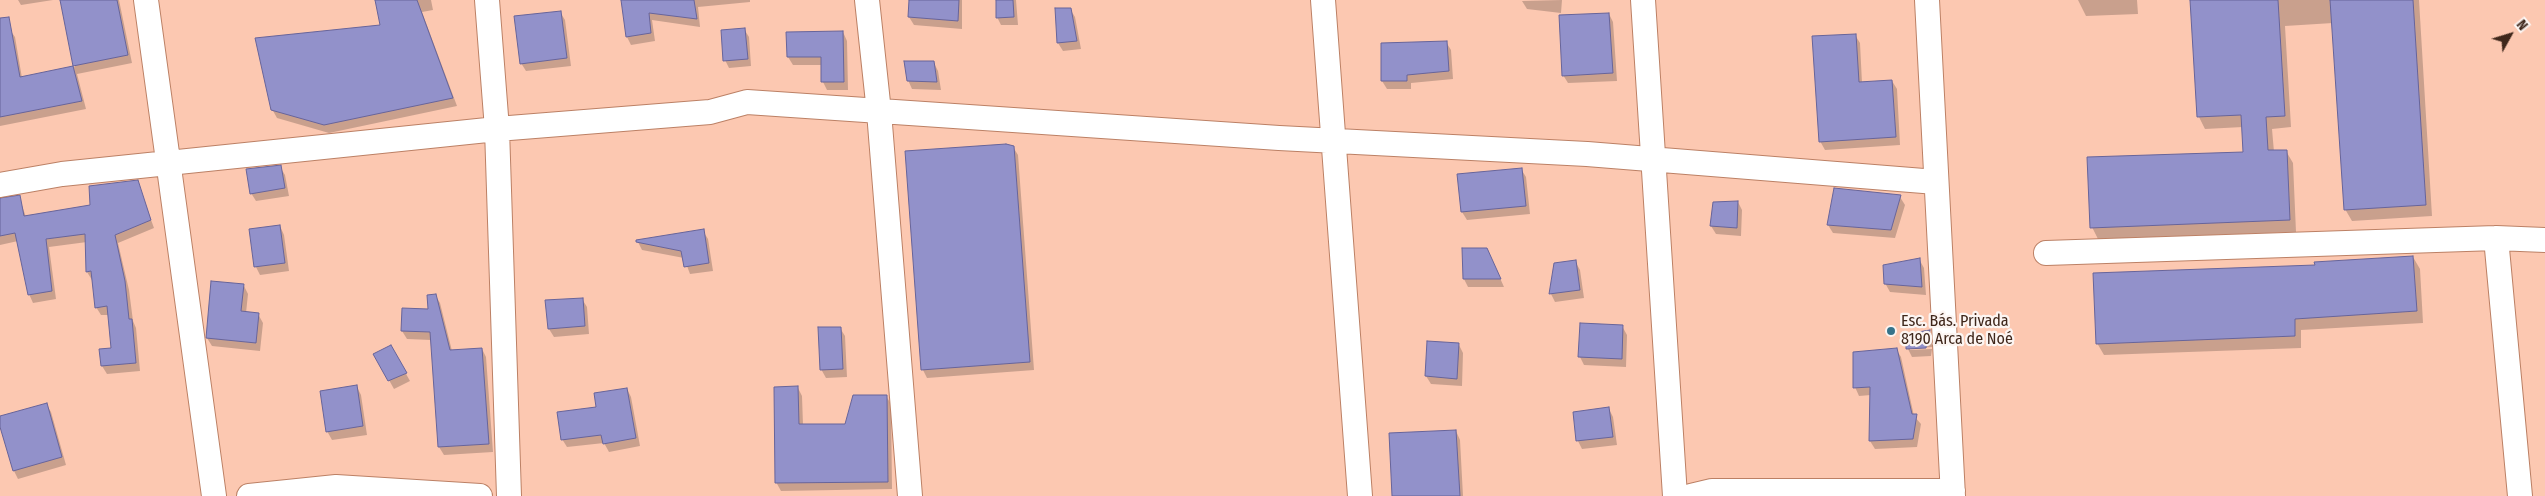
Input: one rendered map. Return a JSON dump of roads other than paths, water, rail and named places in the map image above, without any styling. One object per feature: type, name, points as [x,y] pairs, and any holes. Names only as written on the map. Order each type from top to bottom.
[{"type":"street","points":[[146,0],[214,496]]},
{"type":"street","points":[[487,0],[497,129],[508,496]]},
{"type":"street","points":[[866,0],[879,112],[910,496]]},
{"type":"street","points":[[1323,0],[1360,496]]},
{"type":"street","points":[[1643,0],[1675,496]]},
{"type":"street","points":[[1691,496],[1712,491],[1953,493],[1927,0]]},
{"type":"street","points":[[0,185],[62,174],[497,129],[710,112],[748,102],[879,112],[1652,160],[1936,182]]},
{"type":"street","points":[[2046,253],[2496,238],[2545,240]]},
{"type":"street","points":[[2496,238],[2520,496]]},
{"type":"street","points":[[249,496],[336,487],[480,496]]},
{"type":"place","name":"Esc. Bás. Privada 8190 Arca de Noé","points":[[1891,331]]}]
